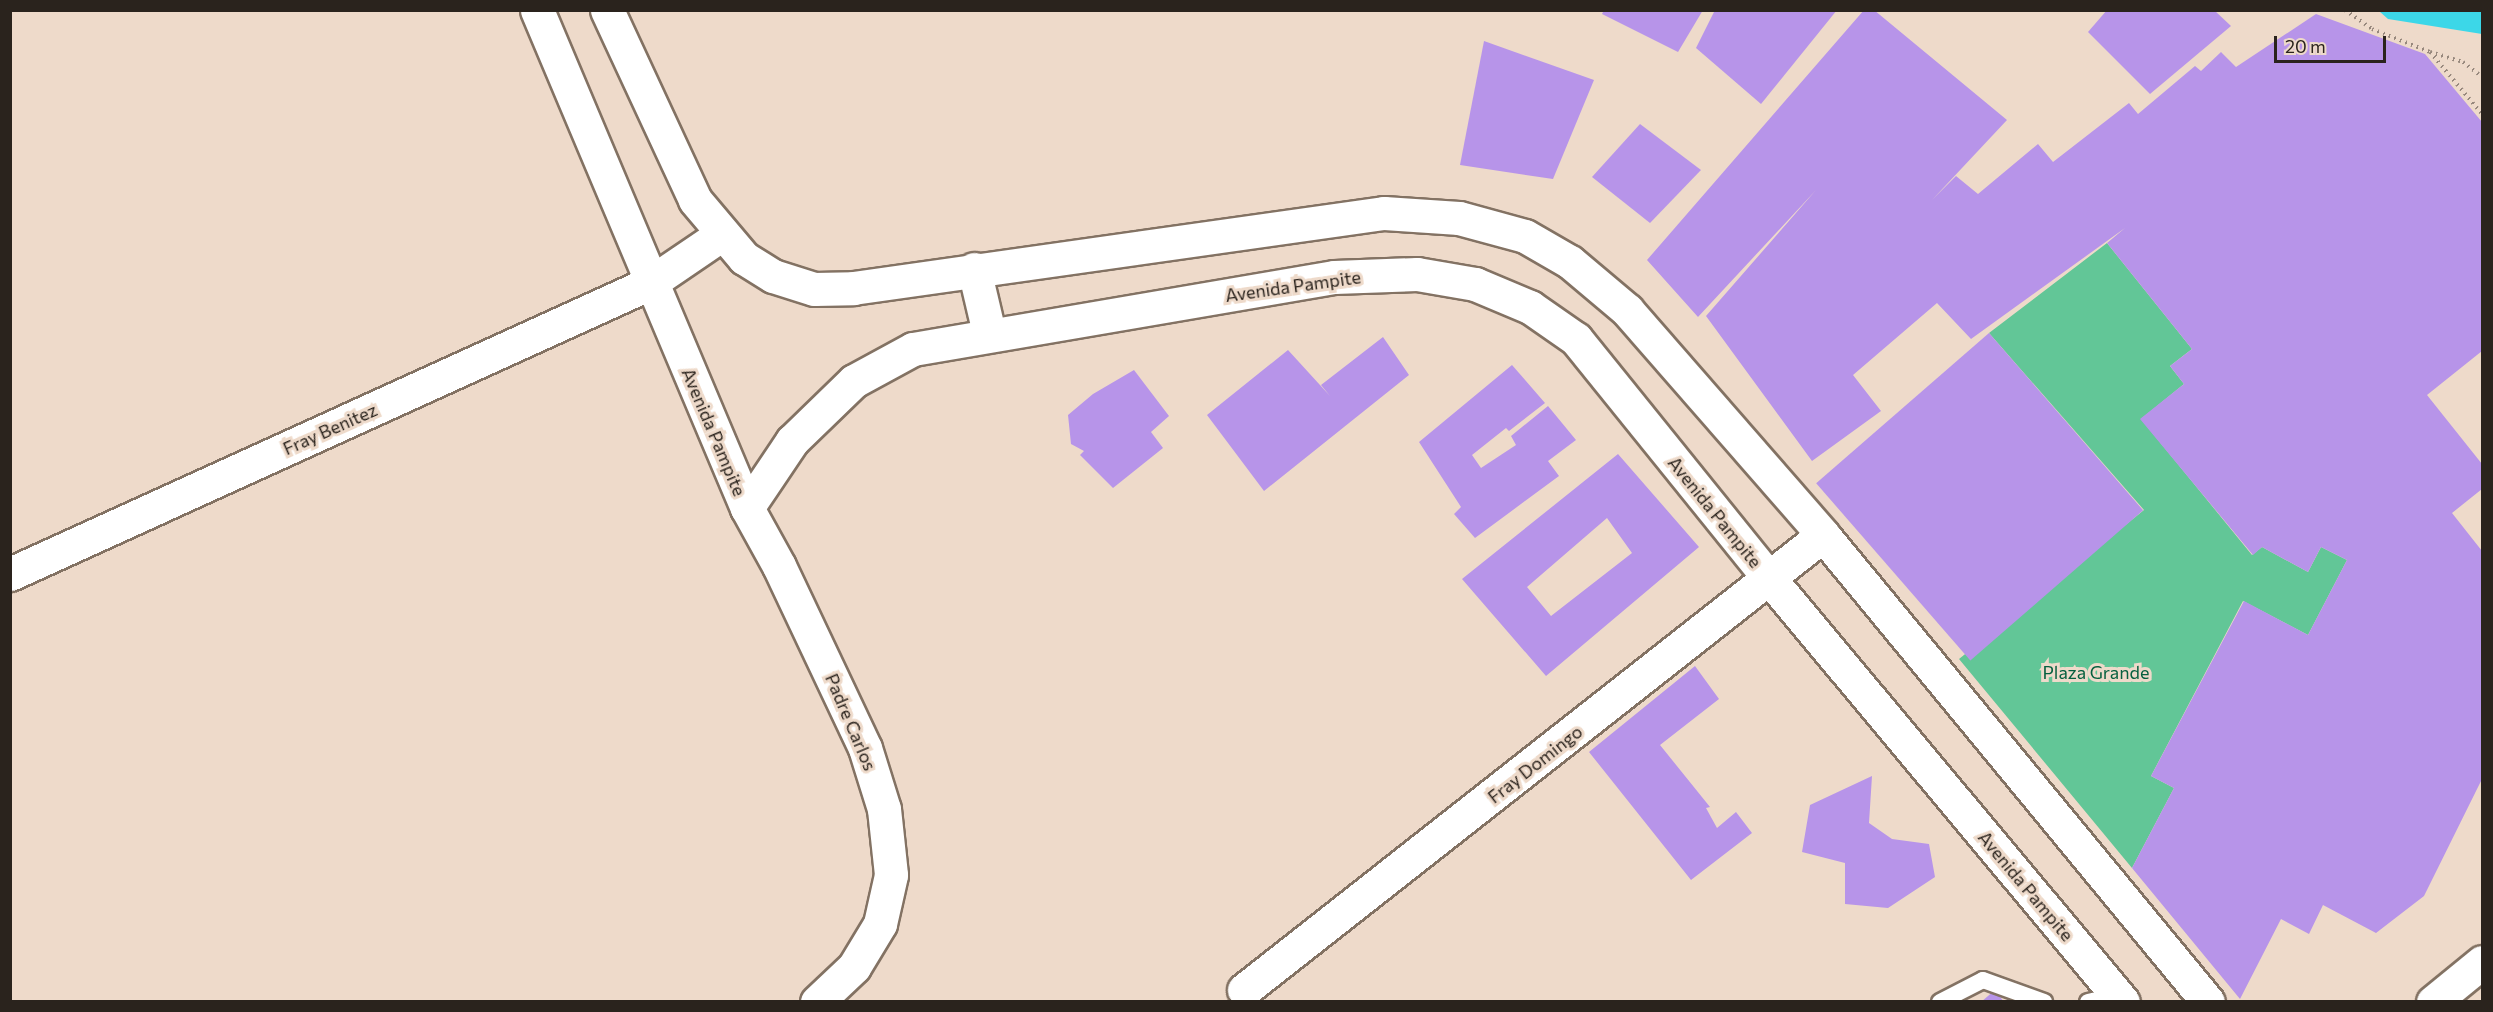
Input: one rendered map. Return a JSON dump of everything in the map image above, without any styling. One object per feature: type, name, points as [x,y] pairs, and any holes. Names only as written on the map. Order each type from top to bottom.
[{"type":"street","name":"Avenida Pampite","points":[[537,10],[650,283],[747,508]]},
{"type":"street","points":[[606,10],[695,200],[744,258],[773,276],[814,289],[853,288],[974,269],[1384,213],[1459,218],[1525,236],[1570,262],[1627,310],[1823,535],[2208,1002]]},
{"type":"street","name":"Fray Benitez","points":[[10,574],[650,283],[722,234]]},
{"type":"street","points":[[974,269],[989,333]]},
{"type":"street","name":"Avenida Pampite","points":[[747,508],[792,441],[854,381],[913,349],[989,333],[1334,277],[1417,274],[1475,284],[1530,307],[1576,339],[2110,999]]},
{"type":"street","name":"Padre Carlos","points":[[747,508],[783,575],[865,748],[884,810],[891,875],[880,924],[854,967],[817,1002]]},
{"type":"street","name":"Fray Domingo","points":[[1244,990],[1823,535]]},
{"type":"street","points":[[2433,1002],[2482,962]]},
{"type":"lane","points":[[1940,1002],[1983,980],[2044,1002]]},
{"type":"path","points":[[2344,10],[2372,28],[2430,52],[2463,62],[2482,77]]},
{"type":"path","points":[[2430,52],[2482,114]]},
{"type":"green space","name":"Plaza Grande","points":[[2107,243],[2192,349],[2170,366],[2184,384],[2141,419],[2252,555],[2262,547],[2308,572],[2321,547],[2347,560],[2308,635],[2243,601],[2151,776],[2174,788],[2132,868],[1959,659],[2144,510],[1989,333]]},
{"type":"water","points":[[2379,11],[2482,11],[2482,34],[2388,19]]},
{"type":"building","points":[[1604,10],[1703,10],[1678,52],[1602,14]]},
{"type":"building","points":[[1715,10],[1837,10],[1761,104],[1696,48]]},
{"type":"building","points":[[1864,10],[1874,10],[2007,120],[1932,200],[1956,176],[1978,194],[2038,144],[2053,162],[2129,103],[2138,114],[2195,66],[2201,71],[2221,52],[2236,67],[2316,14],[2425,54],[2482,122],[2482,351],[2427,395],[2482,464],[2482,489],[2452,513],[2482,551],[2482,779],[2424,896],[2376,933],[2323,905],[2309,934],[2281,919],[2240,999],[2132,868],[2174,788],[2151,776],[2244,601],[2308,635],[2347,560],[2321,547],[2308,572],[2262,547],[2253,555],[2140,419],[2184,384],[2170,366],[2192,349],[2107,243],[2125,228],[1971,339],[1937,303],[1853,375],[1881,411],[1812,461],[1706,316],[1816,190],[1698,317],[1647,260]]},
{"type":"building","points":[[2107,10],[2214,10],[2231,26],[2150,94],[2088,32]]},
{"type":"building","points":[[1484,41],[1594,80],[1553,179],[1460,165]]},
{"type":"building","points":[[1640,124],[1701,170],[1650,223],[1592,177]]},
{"type":"building","points":[[1989,333],[2143,510],[1970,661],[1816,483]]},
{"type":"building","points":[[1383,337],[1409,375],[1264,491],[1207,415],[1288,350],[1330,396],[1321,385]]},
{"type":"building","points":[[1512,365],[1545,403],[1509,431],[1506,428],[1472,455],[1481,468],[1516,445],[1511,436],[1548,406],[1576,440],[1548,461],[1559,476],[1475,538],[1454,514],[1461,507],[1419,442]]},
{"type":"building","points":[[1134,370],[1169,416],[1151,432],[1163,448],[1113,488],[1080,455],[1084,451],[1071,444],[1068,415],[1093,394]]},
{"type":"building","points":[[1618,454],[1699,547],[1546,676],[1462,579]],"holes":[[[1607,518],[1632,553],[1551,616],[1527,587]]]},
{"type":"building","points":[[1695,666],[1719,699],[1660,745],[1710,807],[1706,808],[1717,828],[1736,812],[1752,833],[1691,880],[1589,752]]},
{"type":"building","points":[[1872,776],[1869,823],[1892,839],[1929,844],[1935,877],[1888,908],[1845,904],[1845,863],[1802,852],[1810,805]]},
{"type":"building","points":[[1995,990],[2004,1002],[1981,1002]]}]
